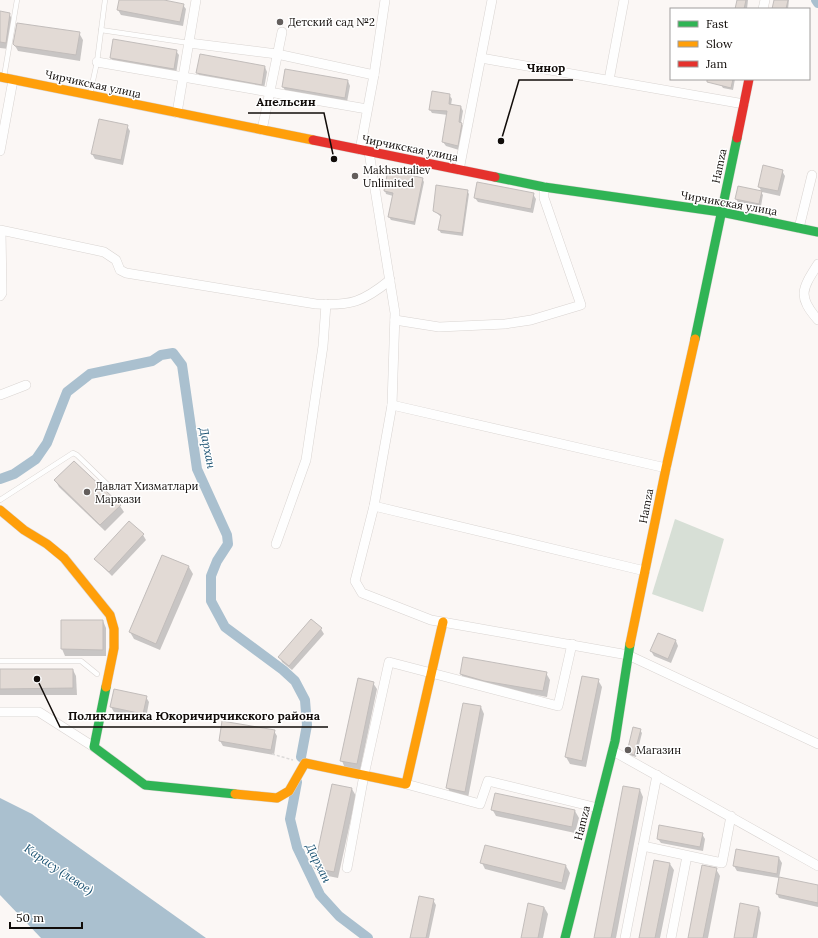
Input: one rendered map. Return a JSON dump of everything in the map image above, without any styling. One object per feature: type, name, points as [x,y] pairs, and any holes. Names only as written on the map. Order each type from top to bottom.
[{"type":"street","points":[[177,113],[196,0]]},
{"type":"street","points":[[360,150],[374,75],[385,0]]},
{"type":"street","points":[[459,170],[492,0]]},
{"type":"street","points":[[609,80],[624,0]]},
{"type":"street","points":[[262,130],[282,32]]},
{"type":"street","points":[[189,43],[277,54],[374,75]]},
{"type":"street","points":[[481,58],[744,104]]},
{"type":"street","points":[[97,62],[367,109]]},
{"type":"street","name":"Чирчикская улица","points":[[6,78],[544,187],[721,212],[818,232]]},
{"type":"street","points":[[0,151],[6,78]]},
{"type":"street","name":"Hamza","points":[[565,938],[613,751],[628,656],[645,571],[666,468],[704,302],[749,80]]},
{"type":"street","points":[[369,152],[390,280],[394,320],[392,405],[374,506],[355,581],[362,593],[441,622],[572,644],[628,656],[818,744]]},
{"type":"street","points":[[799,228],[812,175]]},
{"type":"street","points":[[394,320],[439,327],[505,324],[531,320],[581,306],[544,198],[544,187]]},
{"type":"street","points":[[0,296],[2,293],[0,230],[104,252],[116,260],[120,270],[126,273],[326,304],[345,304],[361,301],[372,295],[390,280]]},
{"type":"street","points":[[818,264],[804,286],[807,305],[818,320]]},
{"type":"street","points":[[276,544],[306,460],[323,346],[326,304]]},
{"type":"street","points":[[0,395],[26,385]]},
{"type":"street","points":[[392,405],[666,468]]},
{"type":"street","points":[[374,506],[645,571]]},
{"type":"street","points":[[0,510],[24,530],[48,544],[64,558],[110,615],[114,629],[114,648],[94,747]]},
{"type":"street","points":[[406,784],[441,622]]},
{"type":"street","points":[[347,868],[364,774],[389,662],[558,706],[572,644]]},
{"type":"street","points":[[0,712],[39,712],[94,747],[144,785],[277,798],[289,791],[304,763],[364,774],[480,804],[488,780],[598,808]]},
{"type":"street","points":[[613,751],[818,866]]},
{"type":"street","points":[[625,938],[657,775]]},
{"type":"street","points":[[643,846],[722,863],[731,816]]},
{"type":"street","points":[[671,938],[687,856]]},
{"type":"lane","points":[[6,78],[16,0]]},
{"type":"lane","points":[[90,96],[97,62],[105,0]]},
{"type":"lane","points":[[101,30],[189,43]]},
{"type":"lane","points":[[0,500],[73,453],[78,455],[108,485]]},
{"type":"lane","points":[[0,661],[81,661],[97,674]]},
{"type":"path","points":[[272,754],[304,763]]},
{"type":"shaded area","points":[[675,519],[724,539],[703,612],[652,594]]},
{"type":"water","name":"Карасу (левое)","points":[[0,798],[32,814],[206,938],[41,938],[0,895]]},
{"type":"building","points":[[119,0],[164,0],[184,4],[180,22],[117,10]]},
{"type":"building","points":[[737,0],[746,0],[744,8],[735,8]]},
{"type":"building","points":[[774,0],[788,0],[786,8],[772,8]]},
{"type":"building","points":[[0,11],[10,13],[6,43],[0,42]]},
{"type":"building","points":[[17,23],[80,32],[76,55],[15,46],[13,44]]},
{"type":"building","points":[[113,39],[177,50],[174,69],[110,58]]},
{"type":"building","points":[[200,54],[265,66],[262,85],[196,73]]},
{"type":"building","points":[[285,69],[348,80],[345,98],[282,87]]},
{"type":"building","points":[[707,80],[733,80],[731,88],[707,82]]},
{"type":"building","points":[[432,91],[450,94],[449,104],[461,106],[459,122],[462,123],[458,146],[442,142],[447,111],[429,110]]},
{"type":"building","points":[[99,119],[128,125],[121,160],[91,154]]},
{"type":"building","points":[[763,165],[783,170],[778,191],[758,187]]},
{"type":"building","points":[[388,170],[423,178],[414,222],[388,217],[393,193],[384,191]]},
{"type":"building","points":[[477,182],[534,193],[531,209],[474,198]]},
{"type":"building","points":[[436,185],[468,190],[462,233],[438,230],[441,215],[433,211]]},
{"type":"building","points":[[738,186],[762,191],[759,204],[735,199]]},
{"type":"building","name":"Давлат Хизматлари Маркази","points":[[74,461],[121,505],[100,525],[54,480]]},
{"type":"building","points":[[129,521],[144,534],[109,572],[94,559]]},
{"type":"building","points":[[162,555],[189,566],[156,644],[129,632]]},
{"type":"building","points":[[311,619],[322,628],[289,666],[278,657]]},
{"type":"building","points":[[61,620],[103,620],[103,650],[61,649]]},
{"type":"building","points":[[658,633],[676,640],[668,659],[650,651]]},
{"type":"building","points":[[463,657],[547,672],[543,691],[484,681],[460,674]]},
{"type":"building","points":[[0,669],[73,669],[73,688],[0,689]]},
{"type":"building","points":[[582,676],[599,679],[582,761],[565,757]]},
{"type":"building","points":[[358,678],[374,682],[357,764],[340,761]]},
{"type":"building","points":[[114,689],[147,696],[143,714],[110,707]]},
{"type":"building","points":[[463,703],[481,706],[465,792],[446,788]]},
{"type":"building","points":[[222,721],[275,730],[271,750],[219,741]]},
{"type":"building","points":[[633,727],[641,729],[634,755],[627,752]]},
{"type":"building","points":[[332,784],[352,788],[334,872],[314,868]]},
{"type":"building","points":[[623,786],[640,789],[611,938],[594,938]]},
{"type":"building","points":[[495,793],[575,810],[572,827],[491,810]]},
{"type":"building","points":[[659,825],[703,833],[700,847],[657,839]]},
{"type":"building","points":[[485,845],[566,865],[562,883],[480,863]]},
{"type":"building","points":[[736,849],[779,857],[777,874],[733,866]]},
{"type":"building","points":[[654,860],[670,863],[655,938],[639,938]]},
{"type":"building","points":[[702,865],[717,868],[703,938],[688,938]]},
{"type":"building","points":[[779,877],[818,885],[818,903],[776,894]]},
{"type":"building","points":[[419,896],[434,899],[426,938],[410,938]]},
{"type":"building","points":[[528,903],[544,907],[538,938],[521,938]]},
{"type":"building","points":[[740,903],[759,907],[753,938],[734,938]]},
{"type":"waterway","name":"Дархан","points":[[0,479],[14,474],[36,459],[47,443],[67,392],[90,374],[152,361],[161,355],[173,353],[182,365],[197,469],[227,535],[228,544],[217,561],[211,576],[211,601],[225,627],[283,670],[295,681],[305,700],[307,725],[301,757]]},
{"type":"waterway","name":"Дархан","points":[[297,782],[290,819],[297,847],[320,895],[339,916],[368,938]]},
{"type":"traffic: fast","points":[[695,339],[737,138]]},
{"type":"traffic: fast","points":[[495,177],[544,187],[721,212],[818,232]]},
{"type":"traffic: fast","points":[[565,938],[615,741],[630,644]]},
{"type":"traffic: fast","points":[[106,687],[94,747],[145,785],[235,794]]},
{"type":"traffic: slow","points":[[0,77],[313,140]]},
{"type":"traffic: slow","points":[[630,644],[666,468],[695,339]]},
{"type":"traffic: slow","points":[[0,510],[24,530],[47,544],[64,558],[110,615],[114,629],[114,648],[106,687]]},
{"type":"traffic: slow","points":[[235,794],[277,798],[289,791],[305,763],[406,784],[443,622]]},
{"type":"traffic: jam","points":[[737,138],[749,80]]},
{"type":"traffic: jam","points":[[313,140],[495,177]]},
{"type":"place","name":"Детский сад №2","points":[[280,22]]},
{"type":"place","name":"Чинор","points":[[501,141]]},
{"type":"place","name":"Апельсин","points":[[334,159]]},
{"type":"place","name":"Makhsutaliev Unlimited","points":[[355,176]]},
{"type":"place","name":"Давлат Хизматлари Маркази","points":[[87,492]]},
{"type":"place","name":"Поликлиника Юкоричирчикского района","points":[[37,679]]},
{"type":"place","name":"Магазин","points":[[628,750]]}]
